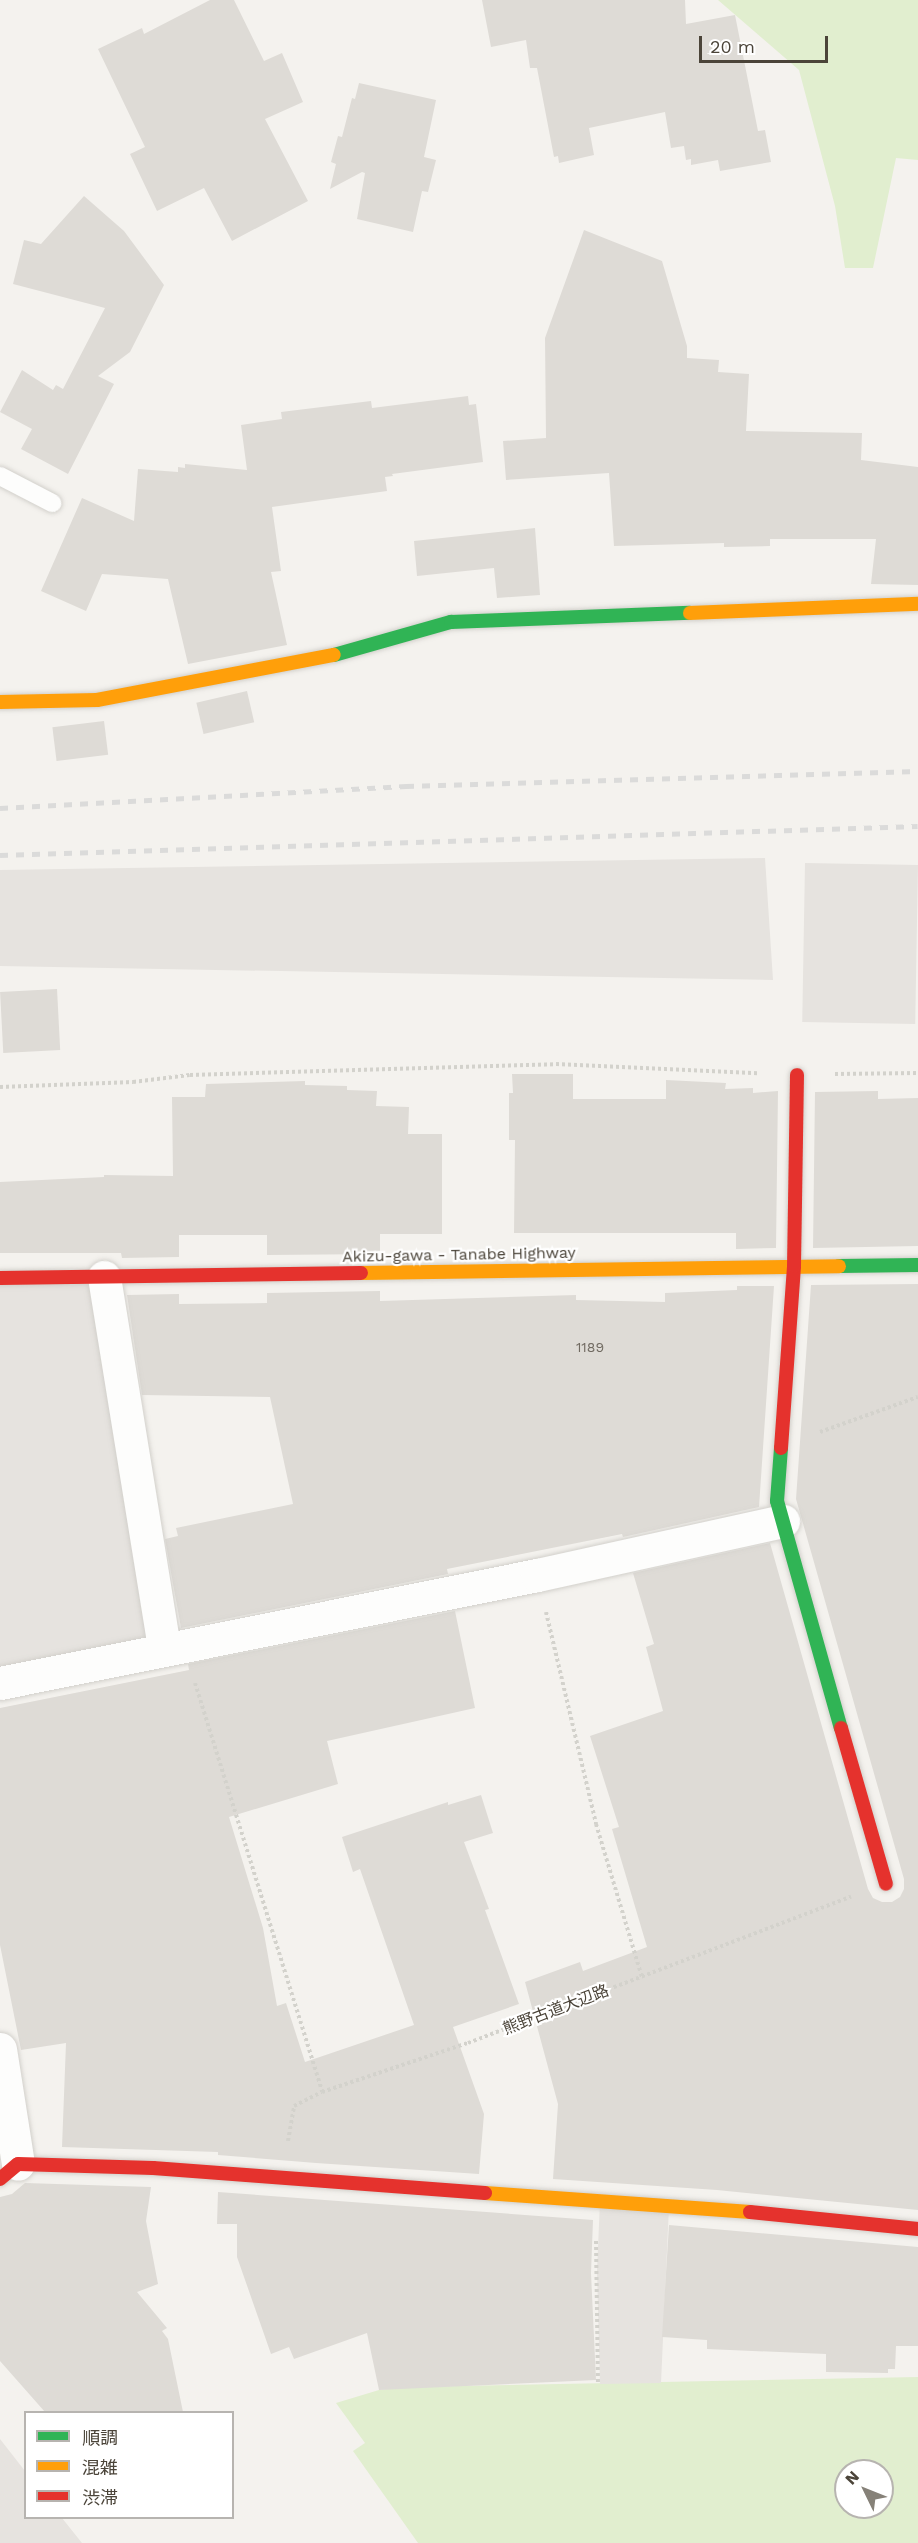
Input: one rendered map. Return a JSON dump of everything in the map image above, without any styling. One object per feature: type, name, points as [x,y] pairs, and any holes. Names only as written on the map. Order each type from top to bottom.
[{"type":"street","points":[[0,702],[97,700],[349,652],[451,622],[918,604]]},
{"type":"street","points":[[797,1075],[794,1266],[777,1501],[886,1884]]},
{"type":"street","name":"Akizu-gawa - Tanabe Highway","points":[[0,1278],[918,1264]]},
{"type":"street","points":[[104,1277],[174,1647]]},
{"type":"street","points":[[0,1683],[537,1575],[783,1521]]},
{"type":"street","points":[[0,2049],[9,2172],[153,2168],[715,2209],[918,2229]]},
{"type":"lane","points":[[0,476],[52,503]]},
{"type":"path","points":[[0,1087],[133,1082],[190,1075],[556,1064],[797,1075],[918,1073]]},
{"type":"path","points":[[780,1446],[918,1397]]},
{"type":"path","points":[[537,1575],[596,1824],[642,1977]]},
{"type":"path","points":[[174,1647],[322,2092]]},
{"type":"path","name":"熊野古道大辺路","points":[[283,2178],[294,2106],[322,2092],[468,2043],[886,1884]]},
{"type":"path","points":[[597,2201],[594,2272],[598,2384]]},
{"type":"green space","points":[[718,0],[918,0],[918,160],[896,158],[873,268],[845,268],[835,206],[799,70]]},
{"type":"green space","points":[[918,2377],[918,2543],[418,2543],[353,2451],[365,2443],[336,2403],[379,2390],[406,2387]]},
{"type":"shaded area","points":[[765,858],[773,980],[0,966],[0,870]]},
{"type":"shaded area","points":[[805,863],[918,865],[915,1024],[802,1022]]},
{"type":"shaded area","points":[[104,1277],[164,1648],[0,1683],[0,1278]]},
{"type":"shaded area","points":[[600,2201],[669,2206],[661,2383],[600,2384],[597,2271]]},
{"type":"shaded area","points":[[0,2439],[24,2470],[24,2519],[63,2519],[82,2543],[0,2543]]},
{"type":"building","points":[[210,0],[234,0],[264,61],[282,53],[303,102],[265,119],[308,201],[232,241],[204,188],[157,211],[130,154],[145,147],[98,49],[142,28],[144,34]]},
{"type":"building","points":[[482,0],[685,0],[686,24],[735,15],[758,131],[765,130],[771,162],[720,171],[718,160],[691,165],[691,159],[686,160],[684,146],[671,148],[665,112],[589,128],[594,155],[559,163],[558,156],[554,157],[537,68],[530,68],[526,40],[491,47]]},
{"type":"building","points":[[359,83],[436,100],[424,157],[436,160],[428,192],[422,191],[413,232],[357,219],[365,173],[362,172],[330,189],[336,164],[331,162],[338,136],[342,137],[352,98],[355,99]]},
{"type":"building","points":[[84,196],[124,231],[164,285],[130,352],[98,376],[114,384],[68,474],[21,449],[32,429],[0,412],[22,370],[53,390],[56,385],[63,389],[105,308],[13,284],[24,240],[41,244]]},
{"type":"building","points":[[584,230],[662,261],[687,346],[687,358],[719,360],[718,372],[749,374],[746,431],[862,433],[861,460],[918,467],[918,585],[871,584],[876,539],[770,539],[770,546],[724,547],[724,543],[614,546],[609,473],[506,480],[503,441],[546,438],[545,338]]},
{"type":"building","points":[[468,396],[469,405],[476,404],[483,462],[392,474],[393,476],[385,477],[387,491],[272,507],[281,571],[271,572],[287,645],[188,664],[168,579],[102,574],[86,611],[41,591],[82,498],[134,521],[138,469],[178,472],[178,467],[185,468],[185,464],[247,470],[241,425],[282,419],[281,412],[371,401],[372,408]]},
{"type":"building","points":[[535,528],[540,595],[497,598],[494,568],[417,576],[414,541]]},
{"type":"building","points":[[247,691],[254,722],[204,734],[196,703]]},
{"type":"building","points":[[104,721],[108,755],[57,761],[52,727]]},
{"type":"building","points":[[57,989],[60,1050],[3,1053],[0,992]]},
{"type":"building","points":[[512,1074],[573,1074],[573,1099],[666,1099],[666,1080],[726,1083],[725,1089],[753,1088],[753,1093],[778,1091],[776,1248],[736,1249],[736,1233],[514,1233],[515,1140],[509,1140],[509,1093],[513,1093]]},
{"type":"building","points":[[305,1081],[305,1085],[347,1086],[347,1090],[377,1091],[376,1106],[409,1107],[408,1134],[442,1134],[442,1234],[380,1234],[380,1254],[267,1255],[267,1235],[179,1235],[179,1257],[122,1258],[121,1253],[0,1253],[0,1182],[104,1177],[104,1175],[173,1176],[172,1097],[205,1097],[206,1084]]},
{"type":"building","points":[[878,1091],[878,1099],[918,1098],[918,1246],[813,1248],[815,1092]]},
{"type":"building","points":[[918,1284],[918,2210],[717,2190],[553,2179],[558,2104],[525,1982],[580,1962],[583,1971],[647,1947],[612,1829],[619,1827],[590,1736],[663,1711],[646,1647],[654,1644],[633,1573],[770,1543],[868,1889],[873,1898],[882,1902],[892,1902],[900,1897],[904,1889],[904,1879],[796,1499],[811,1285]]},
{"type":"building","points":[[737,1286],[774,1286],[759,1507],[623,1537],[622,1534],[447,1569],[448,1574],[181,1628],[165,1539],[178,1536],[176,1528],[293,1504],[270,1397],[142,1395],[127,1295],[179,1294],[179,1304],[267,1303],[267,1293],[380,1291],[380,1301],[576,1295],[576,1300],[665,1302],[665,1293],[737,1290]]},
{"type":"building","points":[[455,1611],[475,1708],[327,1741],[338,1784],[229,1817],[263,1928],[277,2006],[286,2003],[305,2062],[414,2025],[360,1869],[353,1872],[342,1837],[448,1802],[448,1805],[481,1795],[493,1833],[464,1842],[489,1909],[485,1910],[519,2004],[453,2027],[484,2114],[479,2174],[218,2155],[218,2152],[62,2147],[66,2043],[21,2050],[0,1945],[0,1708],[189,1670],[188,1664]]},
{"type":"building","points":[[25,2183],[151,2187],[146,2221],[158,2284],[137,2292],[167,2328],[162,2331],[168,2339],[183,2411],[44,2411],[0,2361],[0,2197],[12,2194]]},
{"type":"building","points":[[218,2192],[593,2220],[591,2273],[596,2380],[379,2390],[367,2333],[294,2359],[289,2347],[271,2354],[237,2257],[237,2224],[217,2224]]},
{"type":"building","points":[[669,2225],[918,2247],[918,2346],[896,2346],[895,2369],[888,2369],[888,2373],[826,2372],[826,2354],[707,2349],[707,2340],[662,2337]]},
{"type":"railway","points":[[0,808],[406,786],[918,771]]},
{"type":"railway","points":[[0,855],[918,826]]},
{"type":"traffic: fast","points":[[334,655],[451,622],[690,613]]},
{"type":"traffic: fast","points":[[839,1266],[918,1265]]},
{"type":"traffic: fast","points":[[781,1448],[777,1501],[841,1728]]},
{"type":"traffic: slow","points":[[690,613],[918,604]]},
{"type":"traffic: slow","points":[[0,702],[97,700],[334,655]]},
{"type":"traffic: slow","points":[[361,1273],[839,1266]]},
{"type":"traffic: slow","points":[[485,2193],[750,2212]]},
{"type":"traffic: jam","points":[[781,1448],[794,1266],[797,1075]]},
{"type":"traffic: jam","points":[[0,1278],[361,1273]]},
{"type":"traffic: jam","points":[[841,1728],[886,1884]]},
{"type":"traffic: jam","points":[[0,2179],[18,2164],[153,2168],[485,2193]]},
{"type":"traffic: jam","points":[[750,2212],[918,2229]]}]
